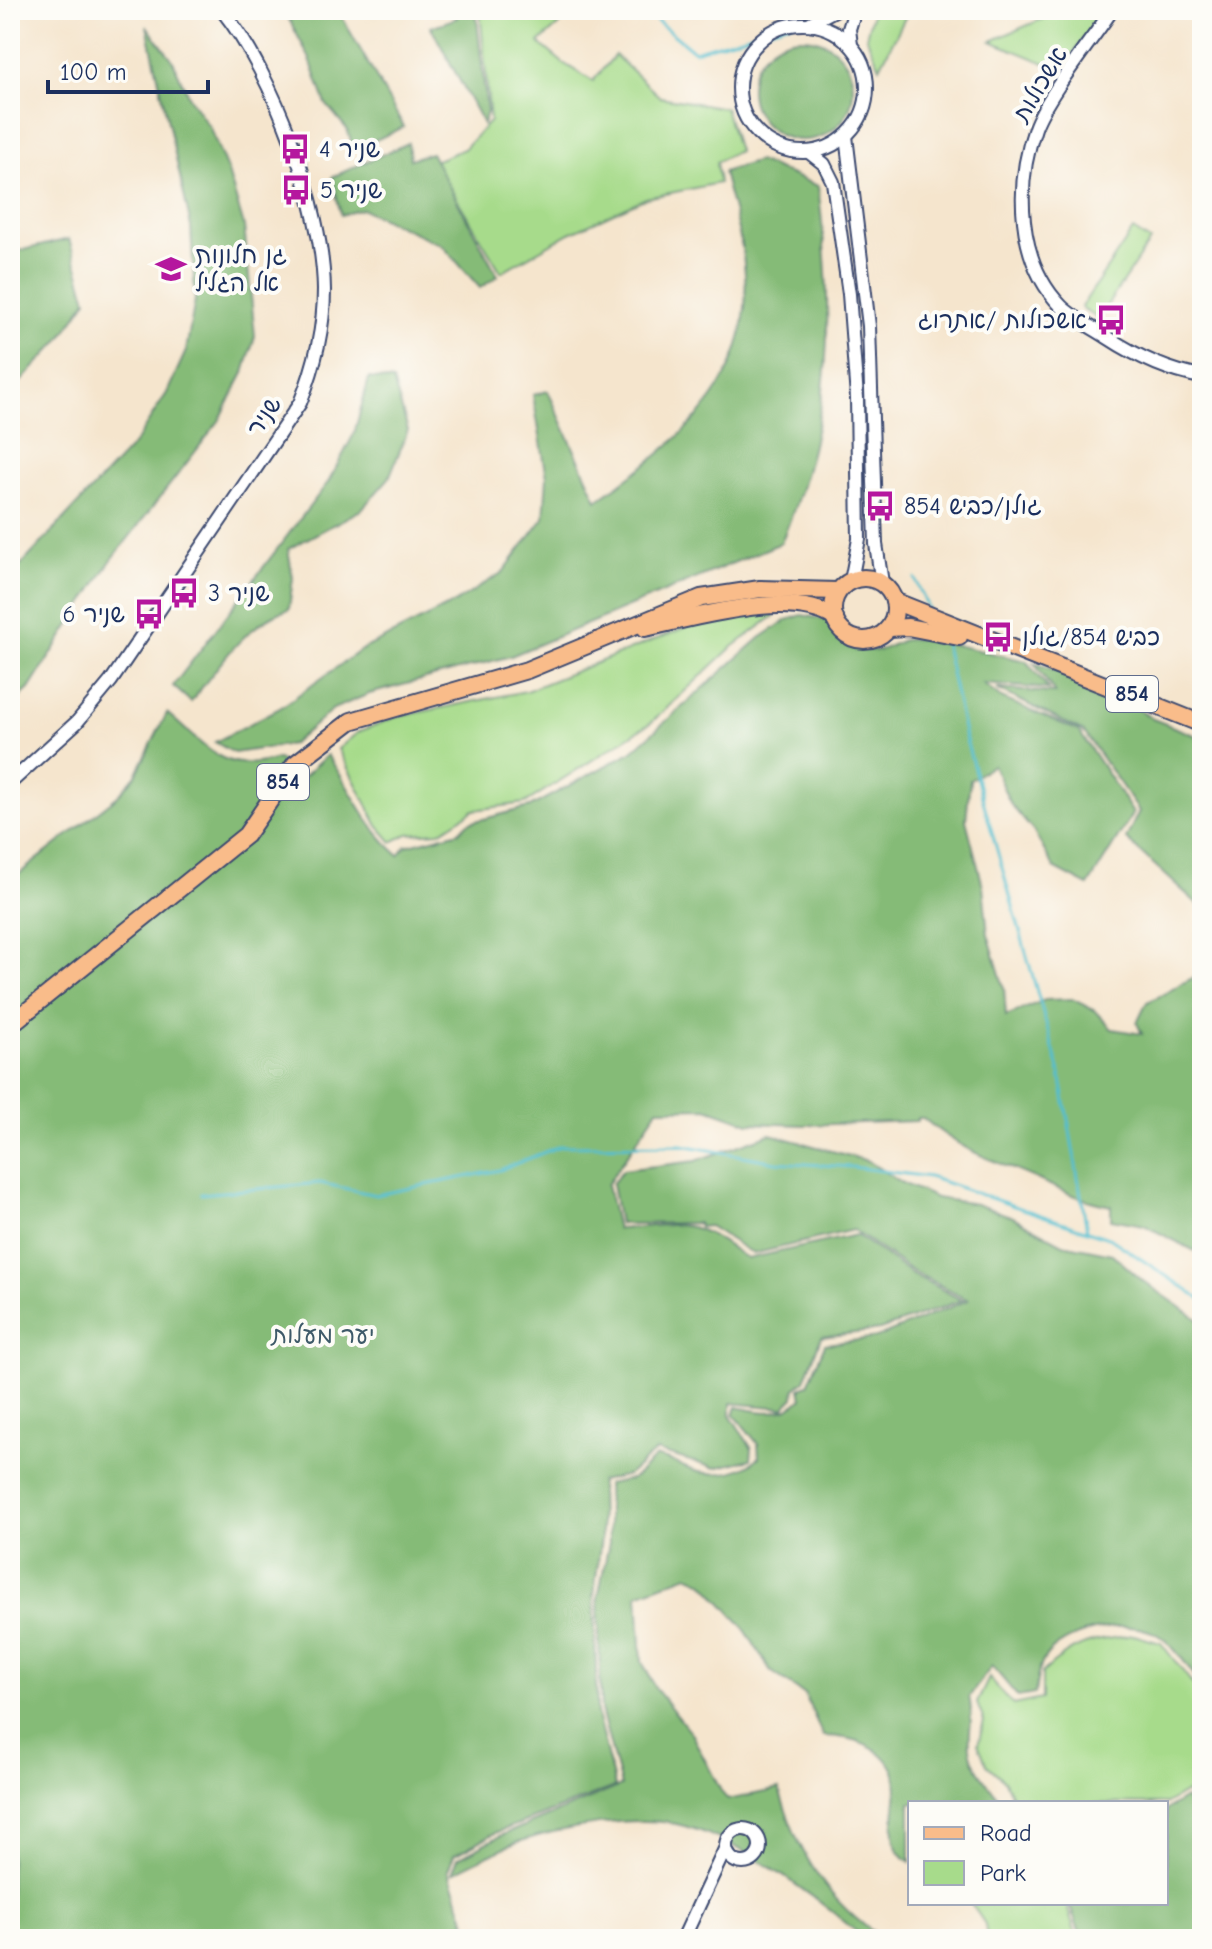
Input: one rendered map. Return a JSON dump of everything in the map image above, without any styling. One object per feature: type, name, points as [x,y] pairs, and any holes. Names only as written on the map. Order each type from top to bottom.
[{"type":"main road","name":"854","points":[[10,1025],[246,835],[295,764],[351,721],[527,670],[670,609],[732,591],[845,586],[863,578],[882,583]]},
{"type":"main road","points":[[882,583],[894,601],[894,618],[889,628]]},
{"type":"main road","points":[[835,618],[834,600],[845,586]]},
{"type":"main road","name":"854","points":[[894,601],[1061,665],[1202,724]]},
{"type":"main road","name":"854","points":[[612,635],[709,614],[767,607],[817,608],[835,618],[841,631],[860,640],[871,640],[889,628],[924,629],[1061,665]]},
{"type":"street","name":"שניר","points":[[10,783],[77,722],[111,681],[300,403],[316,364],[324,289],[317,230],[288,135],[238,30],[222,10]]},
{"type":"street","points":[[807,24],[835,10]]},
{"type":"street","points":[[851,45],[849,29],[855,10]]},
{"type":"street","name":"אשכולות","points":[[1112,10],[1036,124],[1023,170],[1024,218],[1031,258],[1046,289],[1064,309],[1138,356],[1202,377]]},
{"type":"street","points":[[807,24],[826,28],[851,45],[862,62],[867,92],[863,112],[846,136],[830,147],[810,153],[789,151],[763,139],[749,124],[739,95],[743,65],[760,40],[786,26],[807,24]]},
{"type":"street","points":[[846,136],[869,326],[877,553],[882,583]]},
{"type":"street","points":[[810,153],[824,164],[833,182],[850,306],[857,398],[859,539],[845,586]]},
{"type":"street","points":[[683,1939],[729,1837],[737,1829],[748,1829],[757,1835],[761,1846],[757,1857],[725,1866],[713,1876]]},
{"type":"street","points":[[726,1847],[731,1858],[741,1863]]},
{"type":"green space","points":[[284,10],[338,10],[404,127],[354,150],[347,129],[326,104],[309,57]]},
{"type":"green space","points":[[454,10],[476,10],[487,112],[483,124],[431,27],[457,18]]},
{"type":"green space","points":[[480,10],[575,10],[539,43],[563,63],[593,81],[615,55],[660,97],[725,108],[738,151],[716,162],[719,183],[646,198],[570,233],[501,272],[434,161],[464,149],[490,121]]},
{"type":"green space","points":[[873,10],[909,10],[880,67],[866,37]]},
{"type":"green space","points":[[1063,10],[1103,10],[1062,70],[991,41]]},
{"type":"green space","points":[[147,26],[172,59],[189,97],[210,128],[228,172],[244,226],[255,336],[244,373],[219,421],[110,562],[29,689],[10,706],[10,577],[134,444],[167,393],[186,351],[195,300],[191,227]]},
{"type":"green space","points":[[802,38],[831,46],[845,60],[853,89],[845,118],[831,132],[802,140],[773,132],[759,118],[751,89],[759,60],[773,46]]},
{"type":"green space","points":[[408,143],[410,159],[431,153],[498,276],[480,288],[442,245],[362,209],[341,215],[332,177]]},
{"type":"green space","points":[[758,161],[818,186],[826,280],[827,324],[820,410],[798,497],[781,543],[511,656],[369,694],[333,709],[292,744],[234,753],[215,742],[280,708],[361,650],[453,604],[503,572],[544,518],[547,477],[533,395],[548,391],[597,500],[631,476],[689,426],[712,398],[730,367],[741,333],[746,294],[742,249],[723,172]]},
{"type":"green space","points":[[1133,230],[1150,241],[1098,319],[1081,307]]},
{"type":"green space","points":[[69,239],[87,300],[59,341],[10,393],[10,253]]},
{"type":"green space","points":[[369,378],[393,381],[408,430],[389,478],[361,510],[288,549],[293,578],[289,609],[259,624],[246,635],[191,702],[173,686],[329,481],[354,434]]},
{"type":"green space","points":[[770,594],[774,616],[730,649],[652,722],[525,803],[474,810],[440,832],[408,834],[392,842],[378,826],[338,749],[358,732],[396,717],[526,691]]},
{"type":"green space","name":"יער מעלות","points":[[802,615],[833,621],[846,640],[861,649],[879,651],[903,640],[924,638],[1026,661],[1049,689],[983,684],[1001,698],[1079,731],[1133,813],[1088,886],[1054,868],[1034,832],[1011,805],[993,765],[970,780],[966,820],[983,886],[988,934],[1004,988],[1006,1016],[1045,1000],[1072,999],[1094,1010],[1112,1029],[1142,1034],[1137,1023],[1147,1002],[1202,974],[1202,1246],[1195,1251],[1144,1225],[1111,1219],[1111,1206],[1075,1196],[980,1155],[923,1118],[917,1118],[917,1121],[804,1125],[749,1123],[707,1108],[658,1109],[607,1185],[617,1229],[673,1225],[699,1229],[747,1259],[856,1235],[912,1274],[962,1300],[880,1330],[821,1337],[805,1380],[795,1388],[794,1397],[783,1408],[731,1403],[731,1416],[752,1449],[751,1459],[715,1468],[656,1451],[628,1475],[600,1481],[601,1538],[594,1595],[597,1714],[615,1787],[495,1833],[454,1855],[448,1870],[472,1939],[10,1939],[10,881],[118,796],[136,775],[167,713],[205,747],[229,760],[258,763],[277,759],[303,777],[327,755],[377,833],[399,855],[406,846],[459,832],[468,823],[530,807],[631,752],[760,638],[787,620]]},
{"type":"green space","points":[[1034,663],[1101,685],[1153,719],[1202,738],[1202,908],[1126,839],[1139,811],[1084,732],[997,689],[1055,693]]},
{"type":"green space","points":[[770,1134],[868,1161],[900,1182],[936,1198],[976,1204],[1013,1217],[1063,1244],[1112,1254],[1143,1281],[1202,1322],[1202,1686],[1165,1640],[1132,1627],[1101,1629],[1058,1645],[1042,1663],[1035,1694],[1018,1697],[992,1666],[969,1697],[970,1748],[978,1770],[1000,1801],[908,1801],[908,1860],[896,1843],[897,1784],[890,1764],[883,1756],[855,1740],[823,1736],[805,1695],[771,1671],[742,1625],[702,1581],[688,1575],[638,1594],[642,1662],[656,1689],[691,1733],[722,1793],[728,1800],[779,1789],[795,1834],[817,1874],[846,1910],[884,1939],[856,1939],[858,1933],[772,1868],[723,1841],[676,1824],[618,1822],[554,1832],[510,1845],[452,1873],[458,1858],[500,1836],[621,1786],[601,1710],[598,1598],[609,1543],[607,1484],[632,1479],[656,1457],[707,1473],[731,1472],[746,1466],[759,1457],[758,1444],[734,1414],[737,1407],[763,1412],[787,1409],[802,1398],[800,1388],[808,1385],[825,1344],[876,1338],[968,1300],[912,1271],[853,1230],[753,1254],[709,1226],[699,1227],[698,1223],[619,1224],[612,1184],[623,1170],[696,1161]]},
{"type":"green space","points":[[1134,1635],[1161,1643],[1202,1696],[1202,1813],[1186,1792],[1168,1803],[1008,1801],[1011,1794],[1005,1781],[987,1765],[978,1744],[984,1721],[977,1703],[989,1678],[1013,1705],[1042,1699],[1042,1673],[1064,1655],[1094,1641]]},
{"type":"green space","points":[[1185,1798],[1202,1820],[1202,1939],[1082,1939],[1071,1905],[1168,1905],[1168,1809]]},
{"type":"green space","points":[[972,1905],[1067,1905],[1077,1939],[987,1939],[985,1924]]},
{"type":"waterway","points":[[643,10],[694,51],[790,23],[809,10]]},
{"type":"waterway","points":[[915,579],[928,608]]},
{"type":"waterway","points":[[944,640],[964,733],[1060,1073],[1087,1230]]},
{"type":"waterway","points":[[201,1194],[320,1183],[376,1195],[500,1170],[560,1146],[682,1145],[776,1162],[852,1167],[929,1177],[1111,1239],[1202,1300]]},
{"type":"place","name":"שניר 4","points":[[295,149]]},
{"type":"place","name":"שניר 5","points":[[296,190]]},
{"type":"place","name":"גן חלונות אל הגליל","points":[[171,269]]},
{"type":"place","name":"אשכולות /אתרוג","points":[[1111,320]]},
{"type":"place","name":"גולן/כביש 854","points":[[880,506]]},
{"type":"place","name":"שניר 3","points":[[184,593]]},
{"type":"place","name":"שניר 6","points":[[149,614]]},
{"type":"place","name":"כביש 854/גולן","points":[[998,637]]}]
